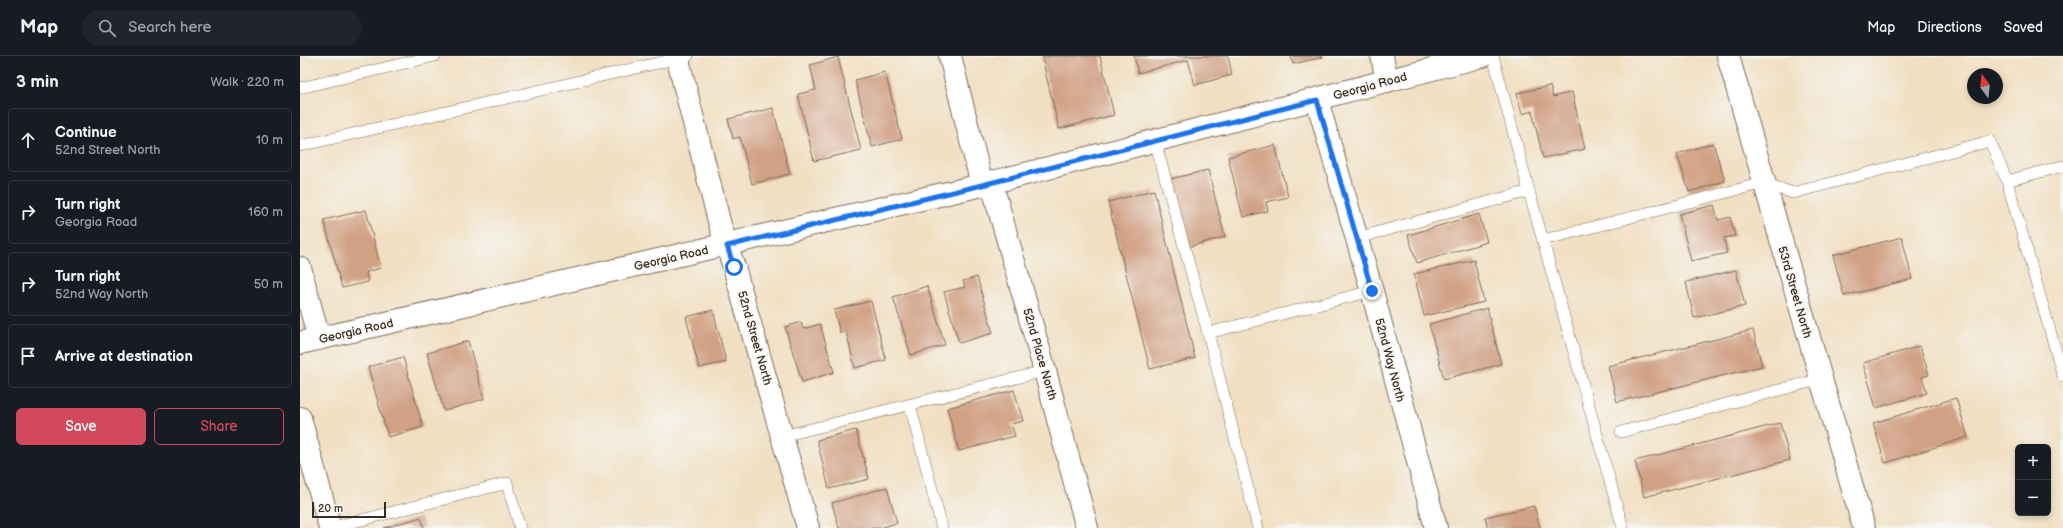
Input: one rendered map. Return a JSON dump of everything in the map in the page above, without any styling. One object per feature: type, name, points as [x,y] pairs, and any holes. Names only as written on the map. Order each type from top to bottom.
[{"type":"street","name":"52nd Place North","points":[[950,56],[986,183],[1045,371],[1087,528]]},
{"type":"street","points":[[1382,56],[1387,81]]},
{"type":"street","name":"Georgia Road","points":[[309,341],[727,246],[1155,141],[1483,56]]},
{"type":"street","name":"53rd Street North","points":[[1728,56],[1864,528]]},
{"type":"street","name":"52nd Street North","points":[[681,57],[727,246],[784,436],[808,528]]},
{"type":"street","name":"52nd Way North","points":[[1317,100],[1372,291],[1436,528]]},
{"type":"street","points":[[300,268],[309,341]]},
{"type":"street","points":[[300,418],[330,528]]},
{"type":"lane","points":[[300,88],[435,56]]},
{"type":"lane","points":[[1493,56],[1529,191],[1624,528]]},
{"type":"lane","points":[[300,146],[681,57]]},
{"type":"lane","points":[[1155,141],[1208,334],[1258,528]]},
{"type":"lane","points":[[1543,240],[1764,183],[1793,192],[1990,141],[2007,181],[2063,376]]},
{"type":"lane","points":[[2007,181],[2063,166]]},
{"type":"lane","points":[[1357,238],[1529,191]]},
{"type":"lane","points":[[1208,334],[1372,291]]},
{"type":"lane","points":[[784,436],[1045,371]]},
{"type":"lane","points":[[1621,432],[1821,379]]},
{"type":"lane","points":[[910,405],[942,528]]},
{"type":"lane","points":[[330,528],[507,483],[520,528]]},
{"type":"building","points":[[1050,56],[1100,56],[1114,115],[1059,129],[1042,58]]},
{"type":"building","points":[[1134,56],[1228,56],[1232,75],[1195,85],[1188,60],[1138,73]]},
{"type":"building","points":[[1291,56],[1323,56],[1323,57],[1293,64]]},
{"type":"building","points":[[838,57],[861,150],[814,161],[798,94],[816,90],[810,65]]},
{"type":"building","points":[[885,72],[902,139],[872,147],[855,80]]},
{"type":"building","points":[[1550,86],[1553,97],[1572,92],[1585,149],[1543,158],[1532,111],[1522,114],[1517,93]]},
{"type":"building","points":[[773,108],[790,174],[752,184],[740,137],[733,139],[728,119]]},
{"type":"building","points":[[1713,143],[1725,181],[1689,192],[1677,154]]},
{"type":"building","points":[[1275,145],[1288,197],[1266,202],[1268,211],[1243,217],[1228,157]]},
{"type":"building","points":[[1208,170],[1225,237],[1187,247],[1170,179]]},
{"type":"building","points":[[1154,190],[1195,358],[1150,369],[1108,202]]},
{"type":"building","points":[[1714,205],[1718,220],[1730,217],[1735,236],[1724,238],[1727,253],[1691,261],[1679,214]]},
{"type":"building","points":[[366,210],[381,268],[366,272],[368,282],[342,288],[324,220]]},
{"type":"building","points":[[1479,214],[1487,242],[1417,263],[1408,235]]},
{"type":"building","points":[[1902,237],[1912,279],[1844,296],[1833,255]]},
{"type":"building","points":[[1474,260],[1484,302],[1424,316],[1414,274]]},
{"type":"building","points":[[1736,270],[1745,306],[1694,318],[1686,282]]},
{"type":"building","points":[[977,277],[993,333],[959,343],[944,292],[965,287],[963,281]]},
{"type":"building","points":[[927,286],[945,345],[911,355],[893,297]]},
{"type":"building","points":[[871,301],[886,360],[855,368],[846,331],[840,333],[834,310]]},
{"type":"building","points":[[1487,308],[1501,364],[1444,379],[1429,324]]},
{"type":"building","points":[[713,310],[726,362],[699,368],[686,317]]},
{"type":"building","points":[[801,322],[803,329],[820,324],[834,372],[802,382],[785,327]]},
{"type":"building","points":[[1753,330],[1762,366],[1617,402],[1608,366]]},
{"type":"building","points":[[468,341],[484,399],[444,411],[427,353]]},
{"type":"building","points":[[1920,346],[1929,375],[1922,377],[1927,393],[1876,408],[1863,363]]},
{"type":"building","points":[[403,357],[423,427],[388,437],[368,367]]},
{"type":"building","points":[[1014,390],[1023,421],[1011,424],[1015,436],[959,451],[947,408]]},
{"type":"building","points":[[1956,398],[1968,437],[1885,463],[1873,423]]},
{"type":"building","points":[[1780,423],[1790,460],[1644,497],[1635,461]]},
{"type":"building","points":[[856,430],[869,479],[829,489],[817,440]]},
{"type":"building","points":[[887,487],[897,523],[879,528],[839,528],[832,503]]},
{"type":"building","points":[[1534,506],[1540,528],[1488,528],[1485,517]]},
{"type":"building","points":[[421,517],[424,528],[384,528]]},
{"type":"route","points":[[734,267],[727,246],[982,185],[991,181],[1317,100],[1372,291]]}]
